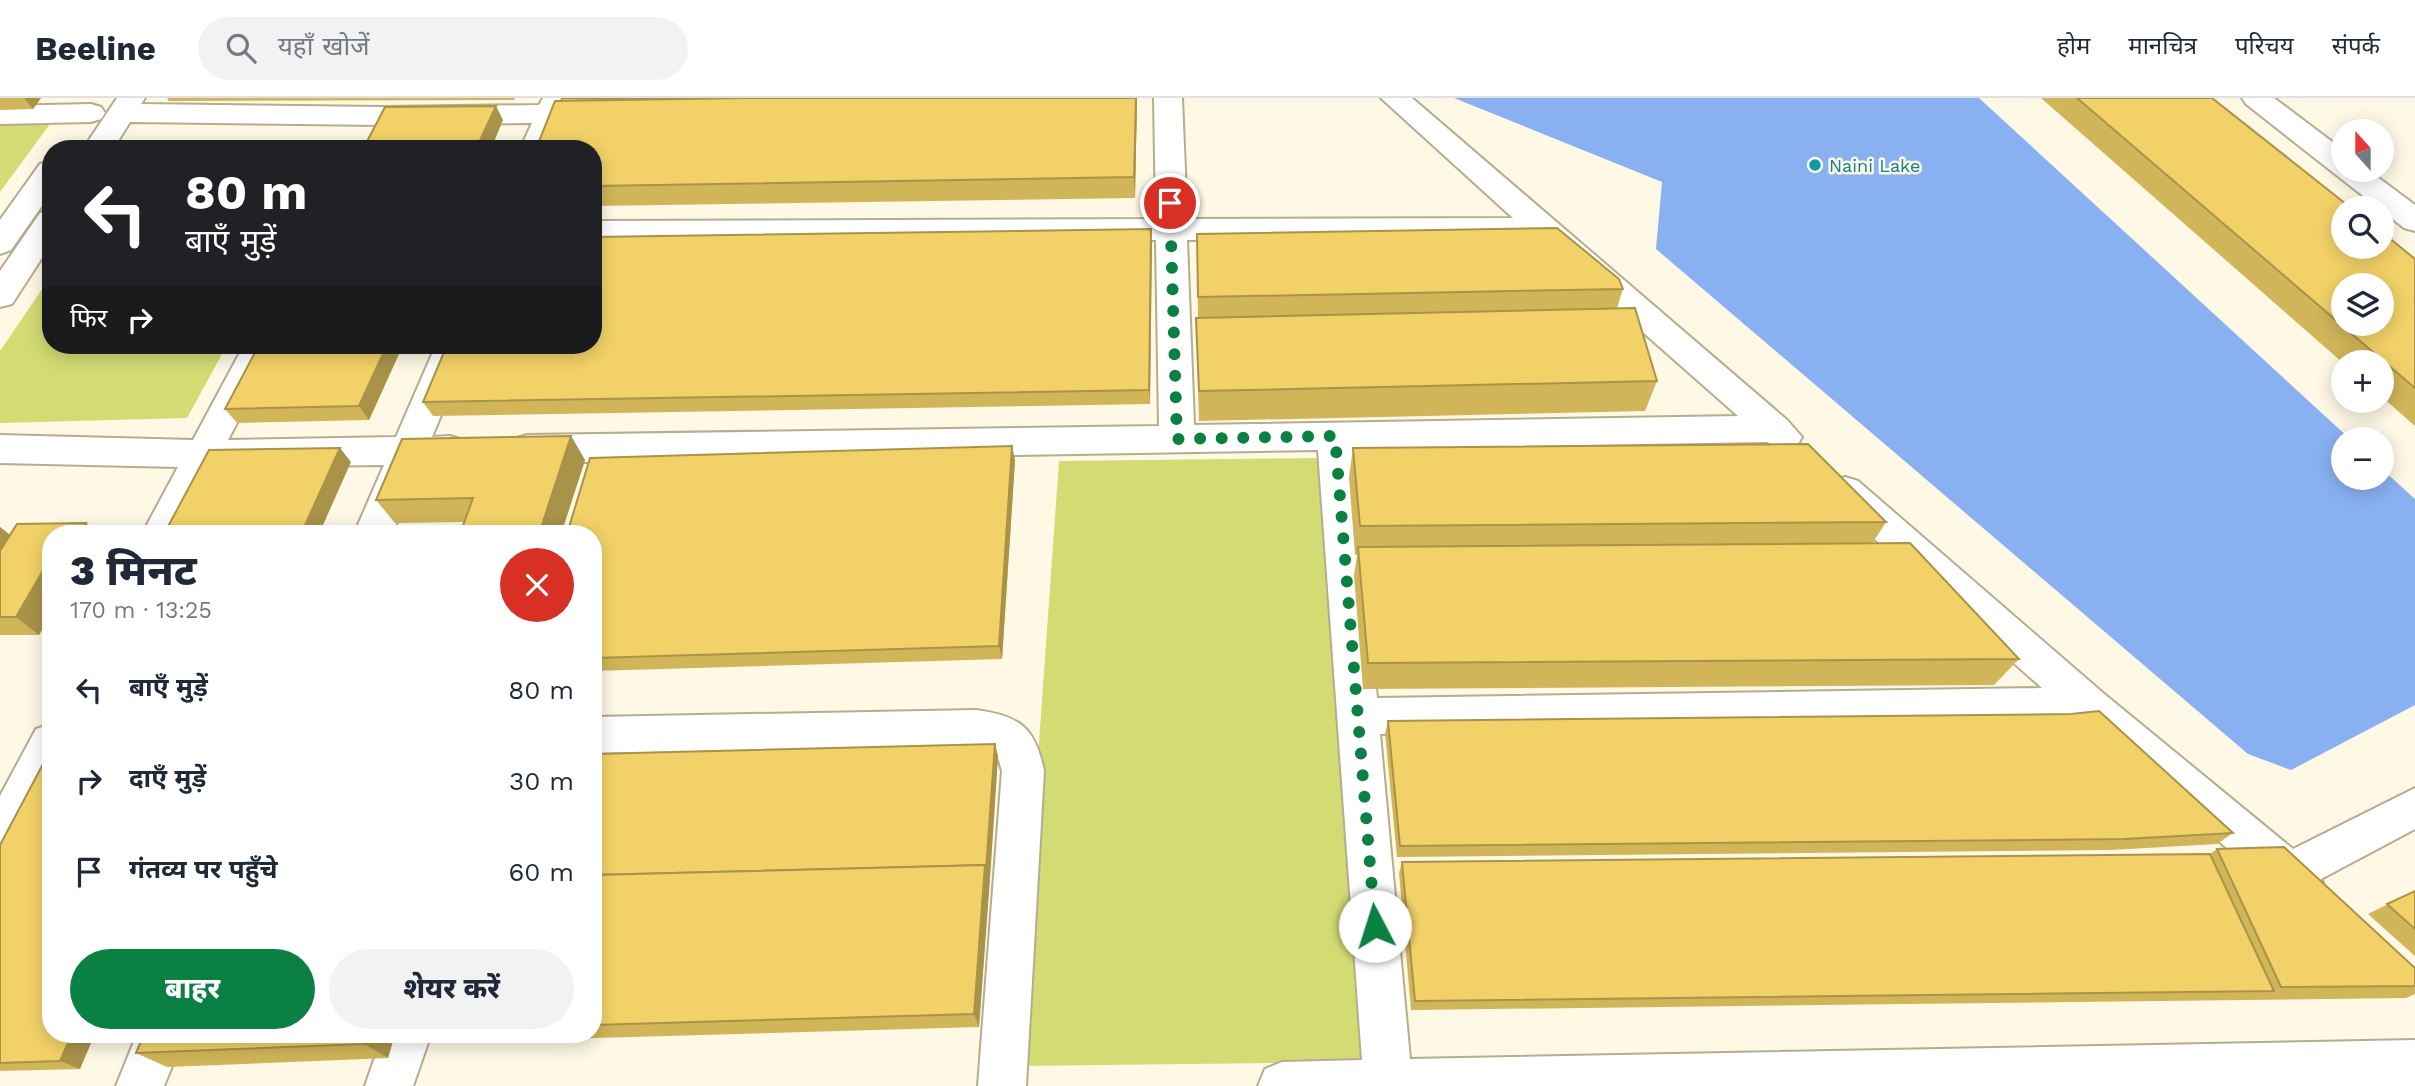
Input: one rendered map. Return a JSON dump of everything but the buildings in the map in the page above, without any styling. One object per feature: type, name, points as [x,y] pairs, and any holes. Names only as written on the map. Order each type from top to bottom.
[{"type":"street","points":[[1168,98],[1177,439]]},
{"type":"street","points":[[1395,98],[2090,705],[2329,908]]},
{"type":"street","points":[[2256,98],[2331,156]]},
{"type":"street","points":[[0,116],[111,106],[376,127],[554,106],[540,140]]},
{"type":"street","points":[[87,140],[111,106]]},
{"type":"street","points":[[2365,182],[2415,221]]},
{"type":"street","points":[[0,243],[42,184]]},
{"type":"street","points":[[602,231],[1544,228]]},
{"type":"street","points":[[0,296],[42,233]]},
{"type":"street","points":[[166,525],[256,354]]},
{"type":"street","points":[[377,525],[449,354]]},
{"type":"street","points":[[0,449],[203,454],[1775,429]]},
{"type":"street","points":[[1335,436],[1388,1083]]},
{"type":"street","points":[[591,485],[603,448]]},
{"type":"street","points":[[1358,716],[2090,705]]},
{"type":"street","points":[[602,735],[976,728],[1003,731],[1018,745],[1023,771],[1002,1086]]},
{"type":"street","points":[[0,838],[42,759]]},
{"type":"street","points":[[2290,873],[2415,807]]},
{"type":"street","points":[[140,1086],[158,1043]]},
{"type":"street","points":[[388,1086],[404,1043]]},
{"type":"street","points":[[1282,1086],[2415,1065]]},
{"type":"green space","points":[[0,124],[50,124],[0,192]]},
{"type":"green space","points":[[42,289],[42,354],[222,354],[187,418],[0,423],[0,351]]},
{"type":"green space","points":[[1322,458],[1367,1062],[1016,1066],[1059,461]]},
{"type":"water","name":"Naini Lake","points":[[1454,98],[1979,98],[2337,427],[2331,427],[2331,490],[2394,490],[2394,480],[2415,499],[2415,705],[2291,770],[2248,754],[1656,249],[1662,182]]},
{"type":"place","name":"Naini Lake","points":[[1815,165]]},
{"type":"route","points":[[1170,203],[1177,439],[1335,436],[1375,926]]}]
